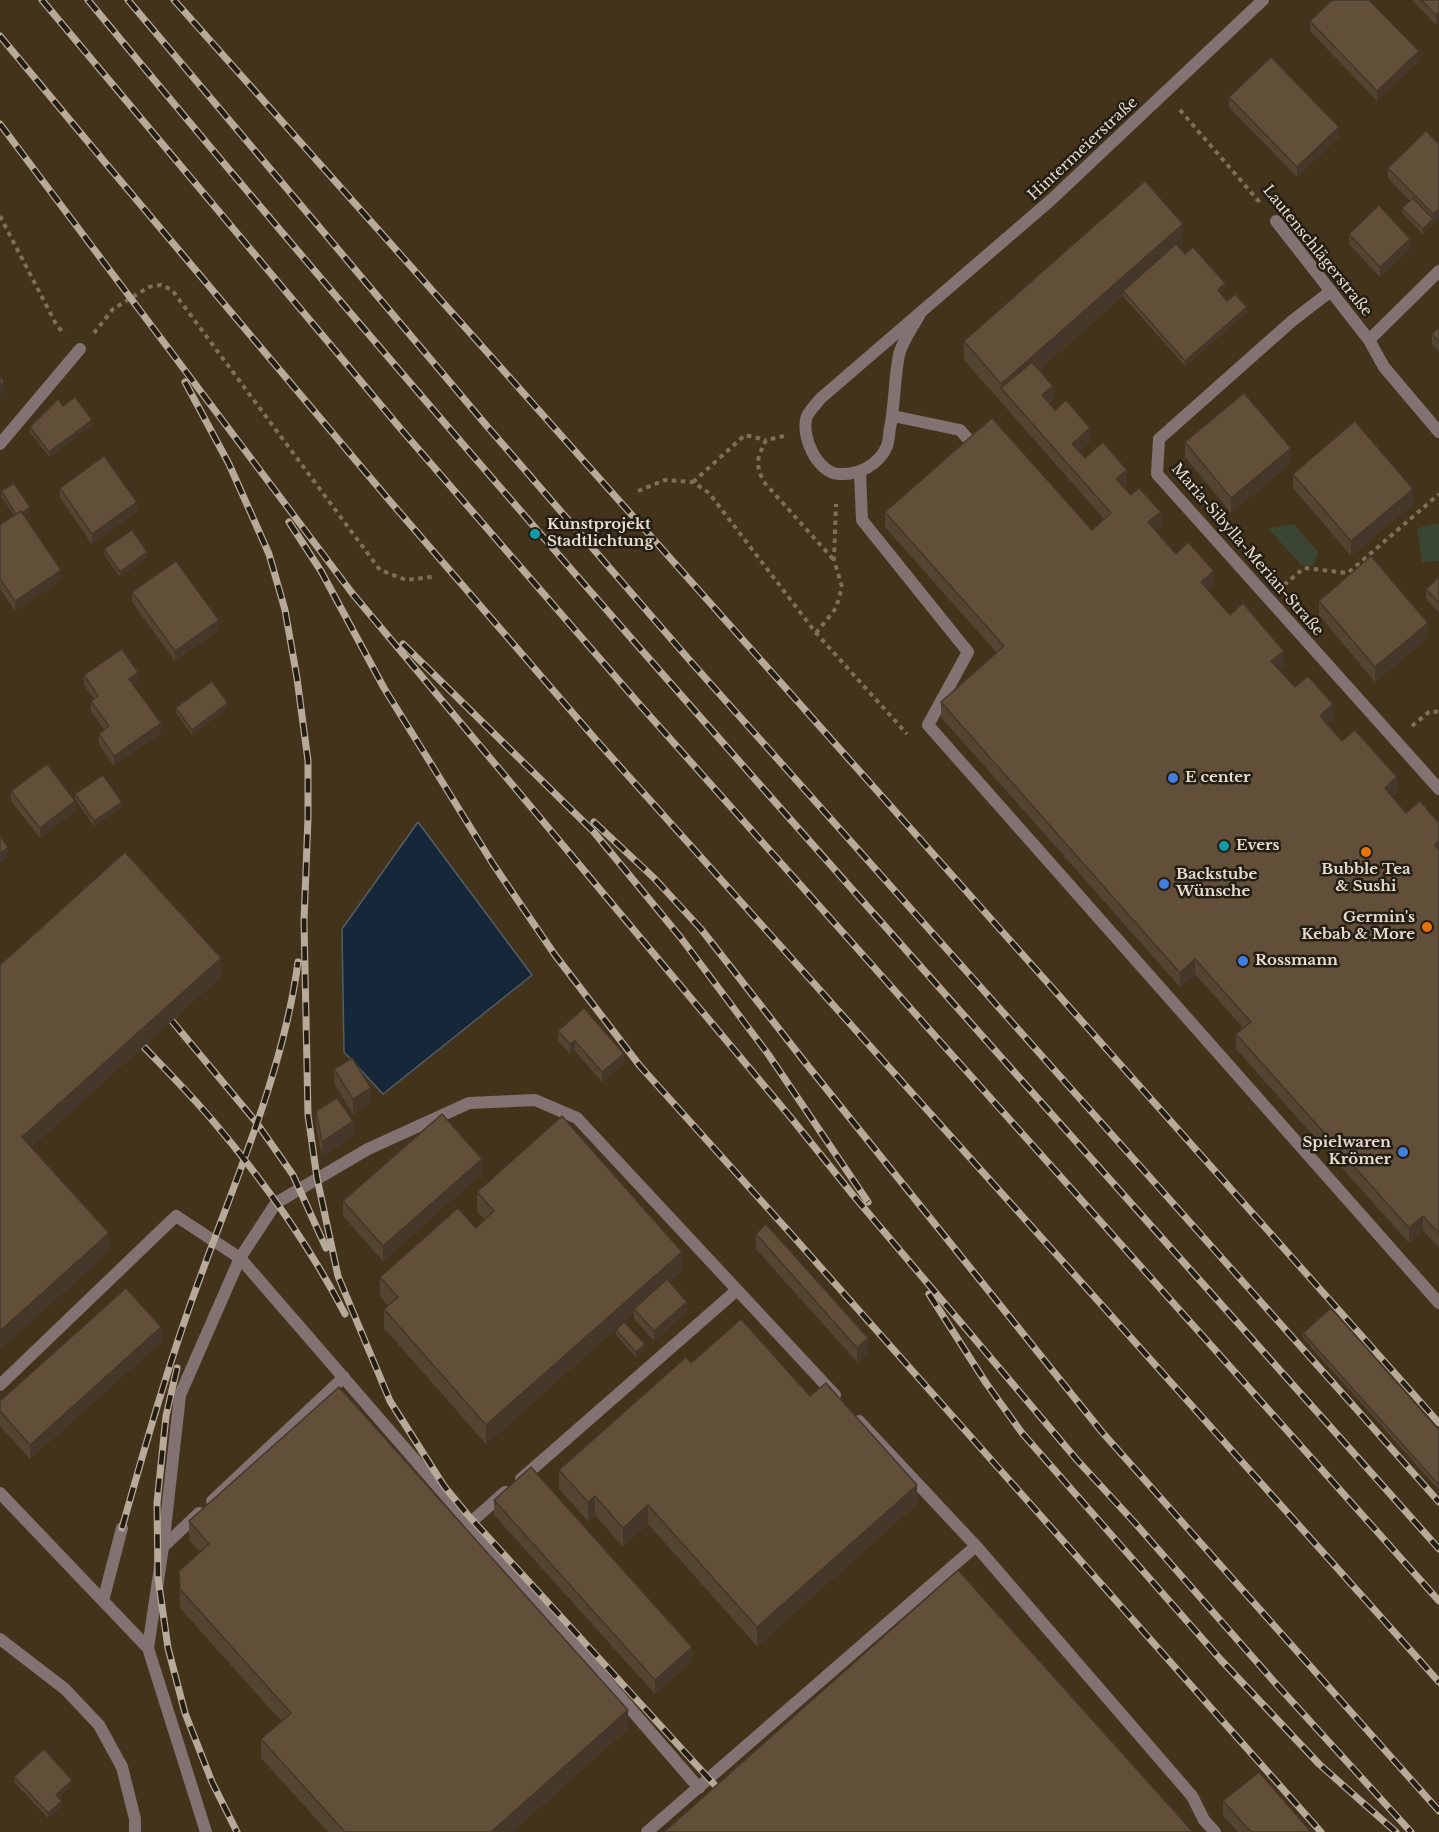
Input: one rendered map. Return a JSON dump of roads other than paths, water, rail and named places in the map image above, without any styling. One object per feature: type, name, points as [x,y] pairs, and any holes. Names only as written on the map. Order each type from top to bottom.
[{"type":"street","name":"Hintermeierstraße","points":[[920,314],[900,351],[893,416],[887,446],[877,461],[860,472],[837,475],[824,467],[807,443],[805,432],[807,416],[821,398],[1051,200],[1263,0]]},
{"type":"street","name":"Lautenschlägerstraße","points":[[1276,221],[1369,340],[1384,367],[1439,432]]},
{"type":"street","points":[[1369,340],[1439,272]]},
{"type":"street","name":"Maria-Sibylla-Merian-Straße","points":[[1331,291],[1292,321],[1159,439],[1157,474],[1439,789]]},
{"type":"street","points":[[0,444],[80,350]]},
{"type":"street","points":[[893,416],[960,430],[975,447]]},
{"type":"street","points":[[860,472],[862,520],[968,652],[928,725],[1439,1303]]},
{"type":"street","points":[[148,1648],[163,1547],[180,1395],[240,1258],[276,1203],[368,1149],[469,1103],[536,1100],[577,1118],[976,1546],[1191,1796],[1204,1820],[1215,1832]]},
{"type":"street","points":[[0,1385],[176,1216],[240,1258],[699,1788]]},
{"type":"street","points":[[470,1523],[738,1290]]},
{"type":"street","points":[[163,1547],[344,1377]]},
{"type":"street","points":[[0,1493],[148,1648],[206,1832]]},
{"type":"street","points":[[104,1601],[122,1528]]},
{"type":"street","points":[[647,1832],[976,1546]]},
{"type":"street","points":[[0,1639],[65,1689],[99,1725],[122,1767],[135,1819],[135,1832]]},
{"type":"water","points":[[418,822],[532,975],[383,1094],[344,1052],[342,929]]},
{"type":"railway","points":[[42,0],[400,428],[640,705],[1439,1601]]},
{"type":"railway","points":[[88,0],[419,393],[587,588],[1439,1549]]},
{"type":"railway","points":[[128,0],[486,425],[692,663],[1439,1502]]},
{"type":"railway","points":[[174,0],[1439,1423]]},
{"type":"railway","points":[[0,36],[389,500],[597,741],[1439,1682]]},
{"type":"railway","points":[[0,124],[352,593],[853,1195],[1077,1460],[1411,1832]]},
{"type":"railway","points":[[185,382],[229,464],[269,554],[285,610],[297,678],[308,761],[304,921],[308,1115],[317,1178],[338,1276],[390,1401],[444,1486],[723,1794]]},
{"type":"railway","points":[[289,522],[321,571],[384,688],[493,864],[555,955],[640,1066],[1321,1832]]},
{"type":"railway","points":[[403,644],[593,831],[681,938],[768,1054],[868,1202]]},
{"type":"railway","points":[[594,822],[654,878],[701,929],[1102,1432],[1439,1811]]},
{"type":"railway","points":[[122,1528],[179,1338],[271,1082],[282,1042],[298,962]]},
{"type":"railway","points":[[172,1021],[256,1122],[293,1175],[326,1248]]},
{"type":"railway","points":[[144,1047],[205,1111],[250,1166],[301,1238],[345,1314]]},
{"type":"railway","points":[[929,1294],[986,1383],[1022,1433],[1221,1660],[1319,1764],[1396,1832]]},
{"type":"railway","points":[[177,1368],[166,1416],[157,1503],[158,1578],[168,1648],[185,1713],[212,1782],[237,1832]]},
{"type":"place","name":"Kunstprojekt Stadtlichtung","points":[[535,534]]},
{"type":"place","name":"E center","points":[[1173,778]]},
{"type":"place","name":"Evers","points":[[1224,846]]},
{"type":"place","name":"Bubble Tea & Sushi","points":[[1366,852]]},
{"type":"place","name":"Backstube Wünsche","points":[[1164,884]]},
{"type":"place","name":"Germin's Kebab & More","points":[[1427,927]]},
{"type":"place","name":"Rossmann","points":[[1243,961]]},
{"type":"place","name":"Spielwaren Krömer","points":[[1403,1152]]}]
